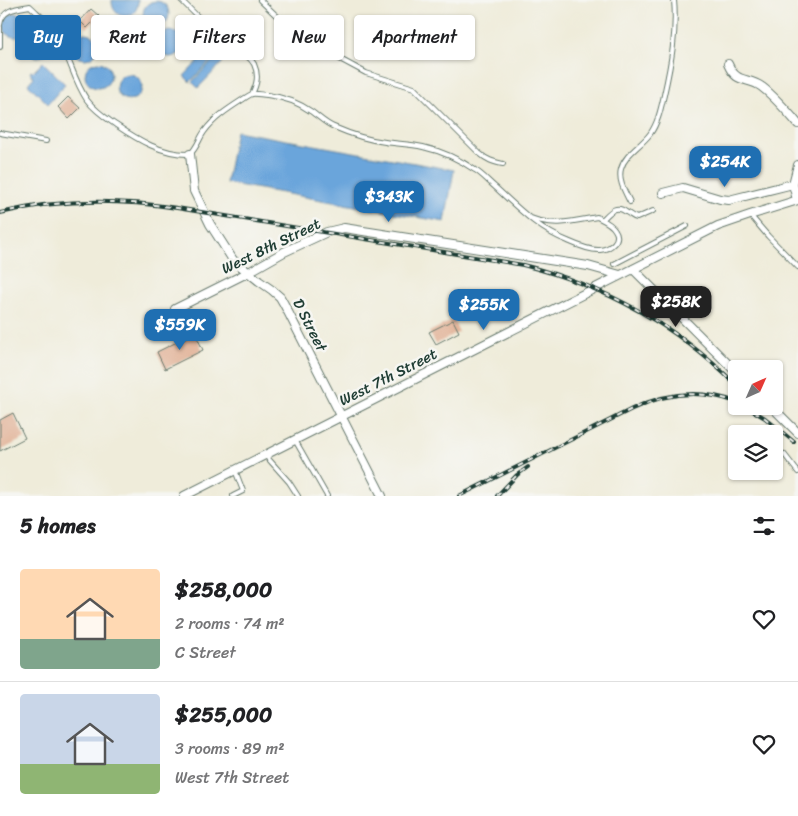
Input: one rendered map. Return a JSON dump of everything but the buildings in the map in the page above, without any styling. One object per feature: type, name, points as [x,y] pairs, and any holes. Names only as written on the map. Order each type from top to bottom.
[{"type":"street","points":[[728,64],[735,77],[757,84],[769,93],[798,124]]},
{"type":"street","name":"D Street","points":[[190,154],[194,191],[210,224],[233,260],[247,273],[272,290],[284,304],[382,496]]},
{"type":"street","points":[[798,165],[793,184],[798,200]]},
{"type":"street","points":[[663,193],[683,188],[729,200],[793,184]]},
{"type":"street","name":"West 7th Street","points":[[184,496],[718,226],[798,200]]},
{"type":"street","name":"West 8th Street","points":[[175,309],[284,252],[327,232],[344,228],[588,266],[620,275]]},
{"type":"street","points":[[633,269],[728,364]]},
{"type":"street","points":[[780,415],[798,433]]},
{"type":"lane","points":[[0,47],[2,17],[7,12],[30,6],[51,27],[91,106],[101,115],[146,143],[176,153],[190,154],[213,122],[252,94],[256,86],[257,75],[252,60],[248,56],[222,39],[181,0]]},
{"type":"lane","points":[[260,0],[282,21],[325,51],[366,73],[414,88],[487,160],[503,164]]},
{"type":"lane","points":[[630,202],[622,187],[620,172],[626,159],[650,134],[655,125],[671,64],[675,12],[674,0]]},
{"type":"lane","points":[[252,94],[286,98],[303,106],[326,123],[362,137],[385,142],[410,144],[447,155],[476,171],[531,218],[559,238],[599,250],[608,248],[616,240],[617,232],[615,229],[603,219],[597,217],[559,223],[541,222],[531,218]]},
{"type":"lane","points":[[0,133],[46,141]]},
{"type":"lane","points":[[603,219],[611,211],[618,208],[622,208],[634,218],[652,211]]},
{"type":"lane","points":[[750,215],[798,267]]},
{"type":"lane","points":[[614,264],[687,226]]},
{"type":"lane","points":[[295,440],[327,496]]},
{"type":"lane","points":[[784,454],[798,472]]},
{"type":"lane","points":[[265,455],[289,482],[298,496]]},
{"type":"lane","points":[[233,496],[243,491],[234,470]]},
{"type":"water","points":[[112,0],[138,0],[137,7],[130,15],[120,15],[113,7]]},
{"type":"water","points":[[151,2],[161,2],[168,9],[168,19],[165,23],[165,15],[143,15],[144,9]]},
{"type":"water","points":[[15,13],[22,15],[15,15],[15,37],[6,34],[3,25],[6,16]]},
{"type":"water","points":[[165,32],[175,32],[175,56],[170,57],[165,56]]},
{"type":"water","points":[[81,34],[90,34],[91,57],[81,58]]},
{"type":"water","points":[[199,60],[211,60],[190,82],[184,76]]},
{"type":"water","points":[[213,60],[221,60],[223,62],[198,88],[192,82]]},
{"type":"water","points":[[43,62],[65,84],[48,104],[28,84],[34,77],[30,73],[31,71],[33,72]]},
{"type":"water","points":[[98,62],[107,66],[111,75],[107,84],[98,88],[89,84],[85,75],[89,66]]},
{"type":"water","points":[[129,74],[138,78],[142,87],[138,96],[129,100],[120,96],[116,87],[120,78]]},
{"type":"water","points":[[236,131],[454,170],[445,222],[226,183]]},
{"type":"railway","points":[[0,213],[22,208],[66,203],[111,202],[155,205],[523,265],[583,284],[638,310],[689,344],[728,377]]},
{"type":"railway","points":[[459,496],[632,409],[657,399],[696,394],[728,400]]},
{"type":"railway","points":[[760,415],[794,442]]},
{"type":"railway","points":[[497,496],[517,475],[528,467]]}]
